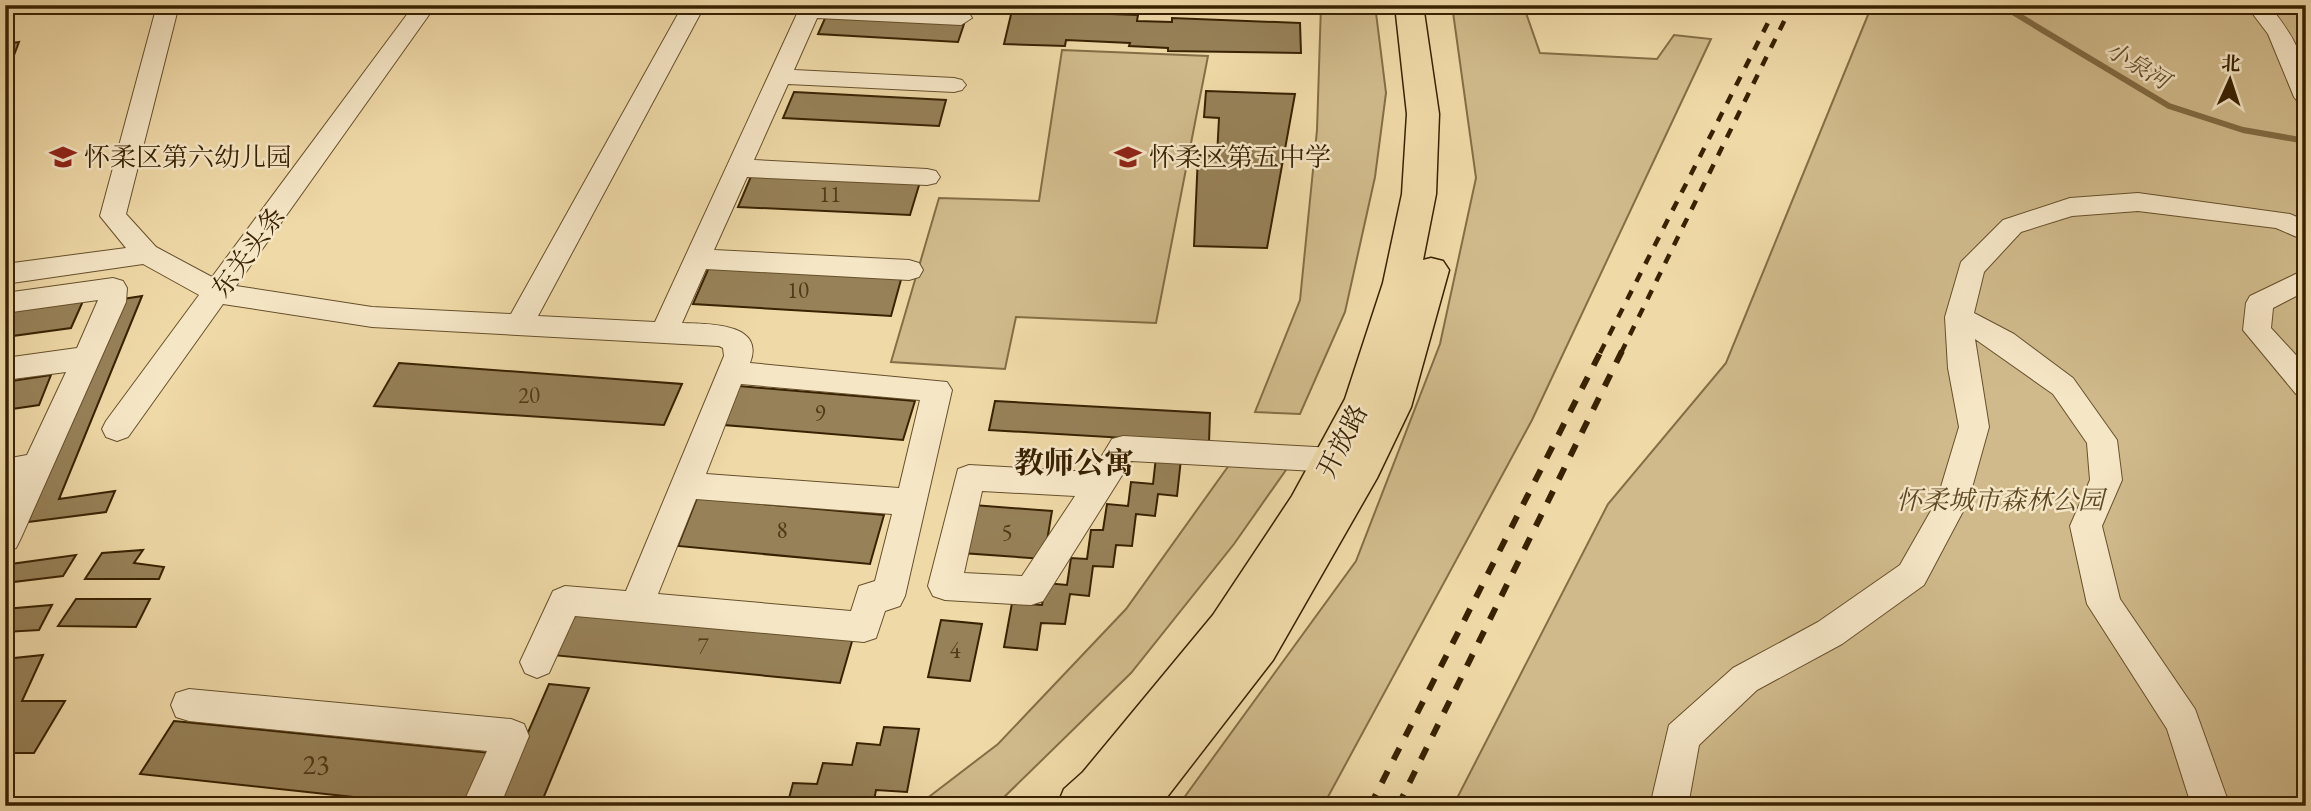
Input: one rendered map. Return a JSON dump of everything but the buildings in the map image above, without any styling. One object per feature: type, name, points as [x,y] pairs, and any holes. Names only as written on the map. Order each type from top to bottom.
[{"type":"main road","name":"开放路","points":[[1081,806],[1100,788],[1229,629],[1307,508],[1364,399],[1401,283],[1419,194],[1423,114],[1409,5]]},
{"type":"main road","name":"开放路","points":[[1130,806],[1257,646],[1363,467],[1392,407],[1427,289],[1444,197],[1446,115],[1430,5]]},
{"type":"street","points":[[168,5],[113,216],[147,254],[219,293],[372,317],[724,336],[737,343],[737,356],[731,372],[636,607]]},
{"type":"street","name":"东关头条","points":[[117,429],[219,293],[425,5]]},
{"type":"street","points":[[520,323],[694,5]]},
{"type":"street","points":[[2257,5],[2279,33],[2306,97]]},
{"type":"street","points":[[664,332],[811,8],[961,18]]},
{"type":"street","points":[[780,76],[954,85]]},
{"type":"street","points":[[739,167],[927,177]]},
{"type":"street","points":[[1669,806],[1682,737],[1745,678],[1830,633],[1912,575],[1952,502],[1974,427],[1963,368],[1959,317],[1971,269],[2012,226],[2070,207],[2138,202],[2298,222]]},
{"type":"street","points":[[5,274],[147,254]]},
{"type":"street","points":[[698,259],[909,270]]},
{"type":"street","points":[[2306,279],[2260,303],[2257,330],[2306,386]]},
{"type":"street","points":[[5,303],[113,288],[113,302],[85,358],[5,538]]},
{"type":"street","points":[[1959,317],[2004,342],[2063,386],[2102,440],[2106,480],[2086,526],[2104,604],[2182,721],[2208,798],[2207,806]]},
{"type":"street","points":[[5,369],[85,358]]},
{"type":"street","points":[[537,662],[565,601],[864,627],[871,596],[888,596],[937,390],[731,372]]},
{"type":"street","points":[[1100,485],[969,478],[945,586],[1031,592],[1100,485],[1123,448],[1333,460]]},
{"type":"street","points":[[5,472],[37,467]]},
{"type":"street","points":[[686,485],[911,502]]},
{"type":"street","points":[[189,705],[511,736],[481,806]]},
{"type":"green space","points":[[1321,5],[1375,5],[1386,93],[1375,177],[1345,312],[1300,414],[1255,412],[1300,300],[1317,130]]},
{"type":"green space","points":[[1452,5],[1476,5],[1477,10],[1526,13],[1540,53],[1657,59],[1674,35],[1711,39],[1532,420],[1323,806],[1178,806],[1356,561],[1440,344],[1476,178]]},
{"type":"green space","name":"怀柔城市森林公园","points":[[1872,5],[2306,5],[2306,806],[1453,806],[1608,504],[1726,363]]},
{"type":"green space","points":[[1062,50],[1208,56],[1156,323],[1016,317],[1005,369],[891,362],[939,198],[1039,201]]},
{"type":"green space","points":[[1232,461],[1288,467],[1234,544],[1131,673],[995,806],[917,806],[998,744],[1126,609]]},
{"type":"waterway","name":"小泉河","points":[[2001,5],[2169,106],[2243,130],[2306,141]]},
{"type":"railway","points":[[1600,353],[1777,5]]},
{"type":"railway","points":[[1621,353],[1792,5]]},
{"type":"railway","points":[[1370,806],[1601,351]]},
{"type":"railway","points":[[1398,806],[1622,351]]},
{"type":"place","name":"怀柔区第六幼儿园","points":[[63,157]]},
{"type":"place","name":"怀柔区第五中学","points":[[1128,157]]},
{"type":"district","name":"教师公寓","points":[[1074,462]]}]
